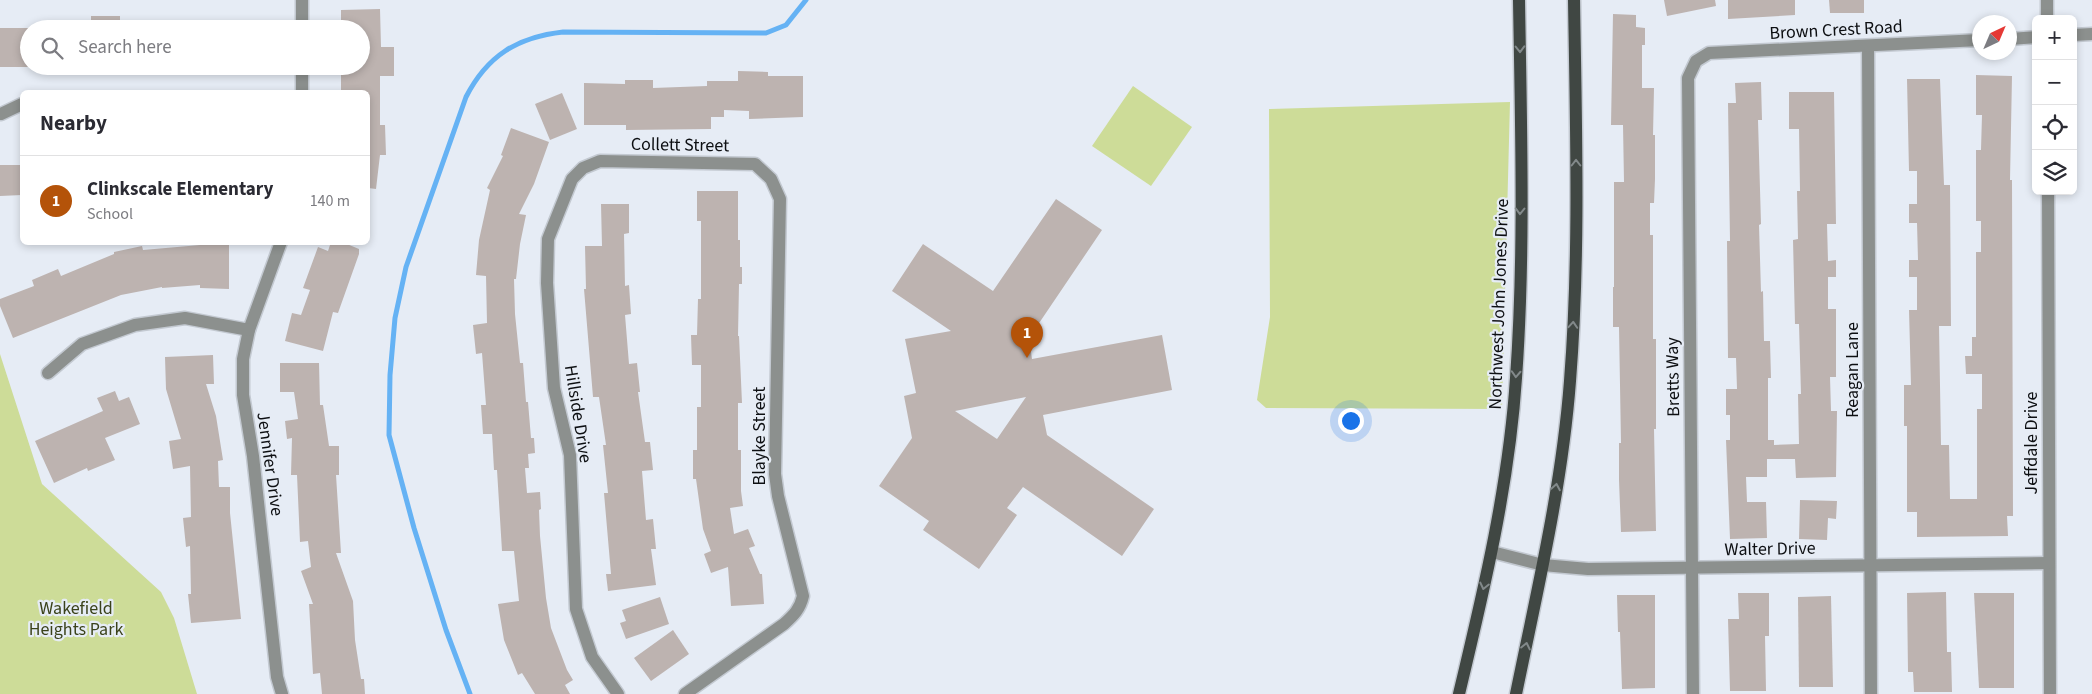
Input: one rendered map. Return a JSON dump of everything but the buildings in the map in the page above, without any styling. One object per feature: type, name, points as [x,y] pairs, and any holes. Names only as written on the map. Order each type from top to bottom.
[{"type":"main road","name":"Northwest John Jones Drive","points":[[1459,694],[1492,552],[1516,379],[1521,148],[1519,0]]},
{"type":"main road","points":[[1516,694],[1543,565],[1558,477],[1570,383],[1577,275],[1574,0]]},
{"type":"street","points":[[302,0],[302,20]]},
{"type":"street","points":[[2047,0],[2048,15]]},
{"type":"street","points":[[2077,35],[2092,34]]},
{"type":"street","points":[[2017,38],[2032,37]]},
{"type":"street","name":"Brown Crest Road","points":[[1696,61],[1709,53],[1972,40]]},
{"type":"street","name":"Reagan Lane","points":[[1868,46],[1872,694]]},
{"type":"street","name":"Bretts Way","points":[[1693,694],[1688,78],[1696,61]]},
{"type":"street","points":[[302,75],[302,90]]},
{"type":"street","points":[[1,114],[20,105]]},
{"type":"street","name":"Collett Street","points":[[583,168],[600,161],[755,164],[771,179]]},
{"type":"street","name":"Hillside Drive","points":[[583,168],[572,179],[548,239],[547,283],[554,388],[570,455],[576,609],[592,657],[618,694]]},
{"type":"street","name":"Blayke Street","points":[[686,694],[784,624],[800,606],[803,596],[778,496],[775,474],[780,199],[771,179]]},
{"type":"street","name":"Jeffdale Drive","points":[[2048,195],[2050,694]]},
{"type":"street","name":"Jennifer Drive","points":[[280,245],[250,330],[243,359],[243,395],[253,456],[277,676],[282,694]]},
{"type":"street","points":[[48,372],[82,344],[135,325],[184,318],[250,330]]},
{"type":"street","name":"Walter Drive","points":[[1492,552],[1543,565],[1588,569],[2049,563]]},
{"type":"green space","points":[[1133,86],[1192,127],[1151,186],[1092,146]]},
{"type":"green space","points":[[1510,102],[1502,409],[1266,408],[1257,400],[1270,317],[1269,109]]},
{"type":"green space","name":"Wakefield Heights Park","points":[[0,354],[42,484],[161,592],[174,618],[197,694],[0,694]]},
{"type":"waterway","points":[[470,694],[446,630],[414,528],[389,435],[390,375],[395,318],[406,267],[466,97],[474,83],[494,60],[505,51],[531,38],[563,32],[766,33],[786,25],[806,0]]},
{"type":"place","name":"Clinkscale Elementary","points":[[1027,358]]}]
